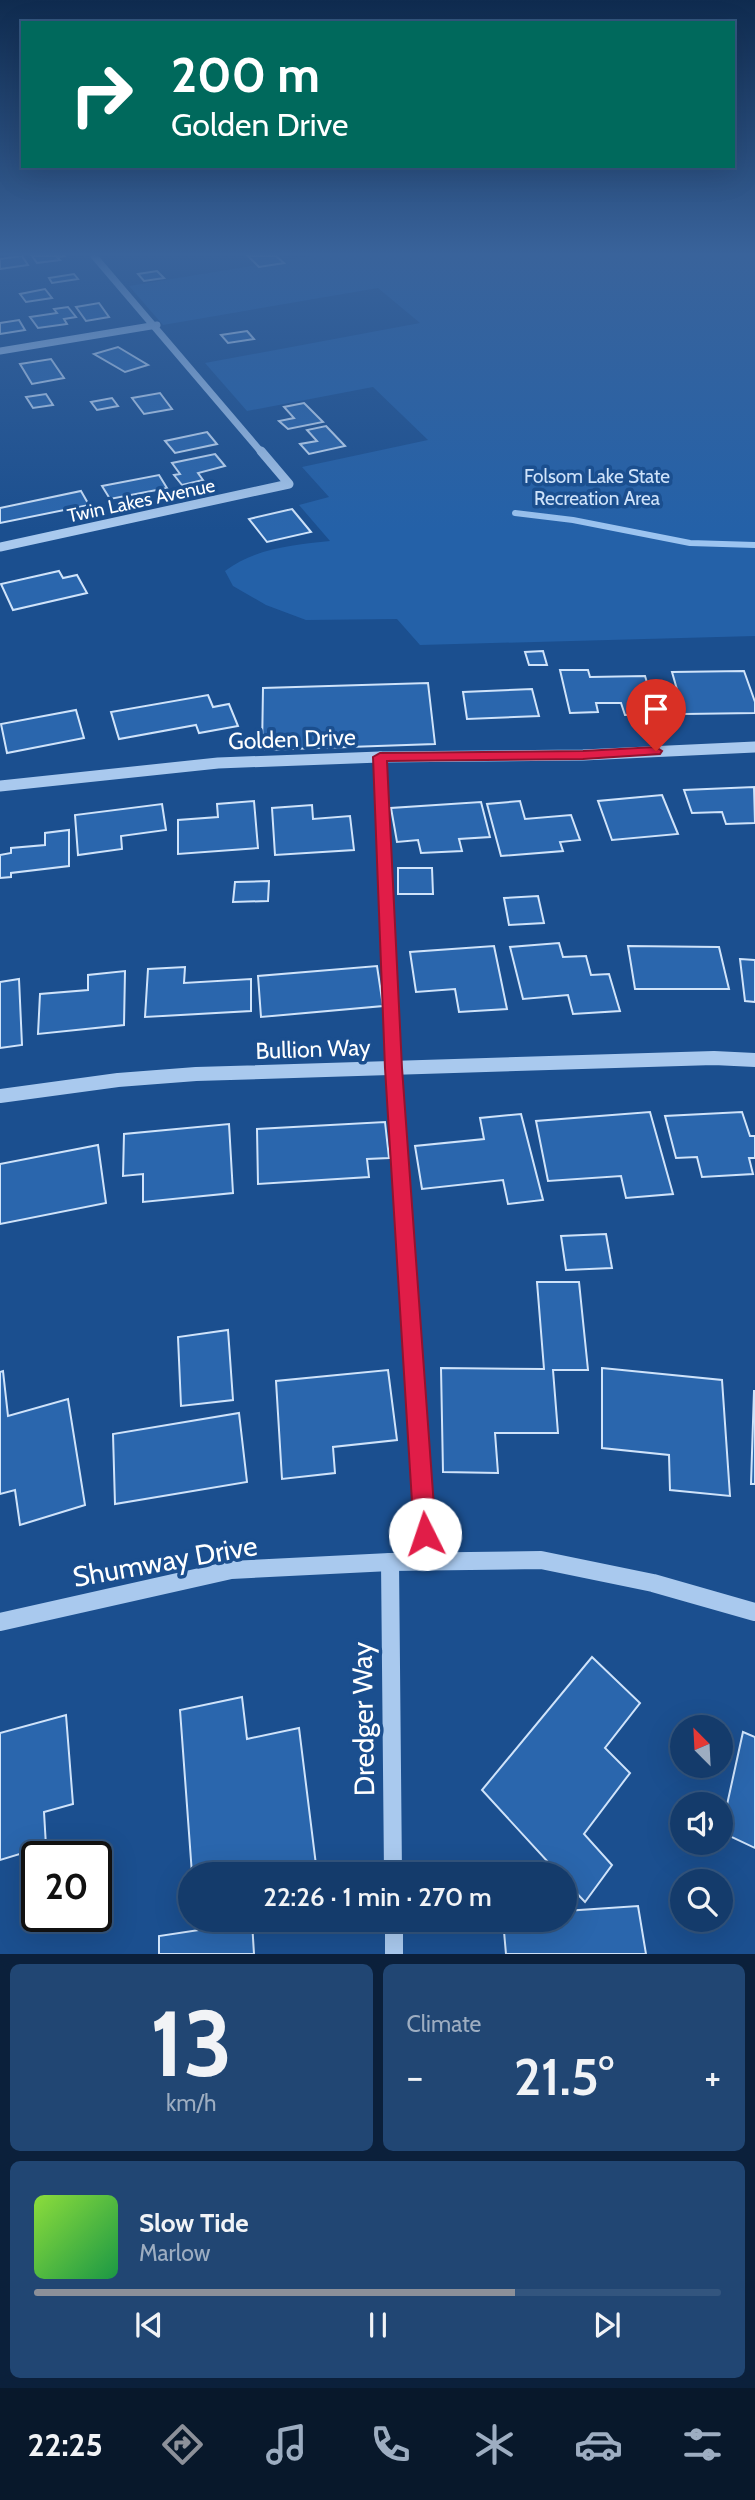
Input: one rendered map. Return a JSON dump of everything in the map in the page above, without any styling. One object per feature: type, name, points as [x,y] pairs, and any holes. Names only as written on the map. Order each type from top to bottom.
[{"type":"street","points":[[0,351],[23,347]]},
{"type":"street","name":"Twin Lakes Avenue","points":[[0,547],[289,484],[203,385],[174,347]]},
{"type":"street","name":"Golden Drive","points":[[0,786],[218,763],[380,757],[583,755],[728,746],[755,747]]},
{"type":"street","points":[[380,757],[393,1068],[427,1562]]},
{"type":"street","name":"Bullion Way","points":[[0,1096],[118,1080],[196,1074],[714,1058],[755,1060]]},
{"type":"street","name":"Shumway Drive","points":[[0,1622],[231,1570],[390,1562],[541,1560],[653,1583],[755,1612]]},
{"type":"street","name":"Dredger Way","points":[[390,1562],[393,1862]]},
{"type":"street","points":[[394,1932],[394,1954]]},
{"type":"green space","name":"Folsom Lake State Recreation Area","points":[[290,347],[755,347],[755,636],[420,645],[397,619],[306,620],[266,605],[233,586],[225,571],[262,552],[330,541],[299,505],[329,497],[302,467],[428,440],[373,387],[247,411],[205,363]]},
{"type":"building","points":[[118,347],[148,365],[125,372],[94,354]]},
{"type":"building","points":[[51,359],[64,378],[32,384],[20,364]]},
{"type":"building","points":[[160,393],[172,409],[144,414],[132,398]]},
{"type":"building","points":[[46,394],[53,405],[33,408],[26,397]]},
{"type":"building","points":[[112,398],[118,406],[97,410],[91,402]]},
{"type":"building","points":[[304,403],[323,422],[288,429],[279,421],[294,418],[284,407]]},
{"type":"building","points":[[326,426],[345,446],[309,454],[300,444],[317,441],[307,430]]},
{"type":"building","points":[[207,432],[217,444],[175,453],[165,441]]},
{"type":"building","points":[[215,454],[225,466],[198,473],[203,480],[182,485],[174,475],[180,474],[172,463]]},
{"type":"building","points":[[159,475],[167,488],[110,499],[102,486]]},
{"type":"building","points":[[81,491],[89,505],[0,523],[0,508]]},
{"type":"building","points":[[292,509],[311,532],[267,542],[249,519]]},
{"type":"building","points":[[59,571],[63,578],[77,575],[87,593],[13,610],[1,584]]},
{"type":"building","points":[[543,651],[547,665],[529,665],[525,652]]},
{"type":"building","points":[[560,670],[588,670],[590,677],[645,676],[657,714],[625,715],[621,703],[596,703],[598,712],[570,713]]},
{"type":"building","points":[[744,671],[755,702],[755,713],[684,714],[672,672]]},
{"type":"building","points":[[428,683],[435,744],[262,750],[263,688]]},
{"type":"building","points":[[532,689],[539,716],[467,719],[463,692]]},
{"type":"building","points":[[208,695],[213,707],[229,704],[238,726],[199,733],[196,725],[119,739],[111,712]]},
{"type":"building","points":[[76,710],[84,738],[7,753],[1,724]]},
{"type":"building","points":[[754,787],[755,823],[726,824],[722,812],[692,813],[684,790]]},
{"type":"building","points":[[662,795],[678,834],[612,840],[598,801]]},
{"type":"building","points":[[254,801],[258,848],[178,854],[178,820],[218,817],[217,804]]},
{"type":"building","points":[[520,801],[525,819],[571,815],[580,840],[560,842],[563,851],[501,856],[487,804]]},
{"type":"building","points":[[481,802],[490,837],[459,839],[462,851],[421,853],[418,840],[397,842],[391,808]]},
{"type":"building","points":[[162,804],[166,830],[121,836],[122,849],[78,855],[75,815]]},
{"type":"building","points":[[312,805],[313,819],[350,816],[354,850],[275,855],[272,808]]},
{"type":"building","points":[[69,830],[69,866],[11,873],[11,877],[0,878],[0,855],[11,853],[11,848],[45,845],[45,833]]},
{"type":"building","points":[[398,868],[432,868],[433,894],[398,894]]},
{"type":"building","points":[[269,881],[268,901],[233,902],[235,882]]},
{"type":"building","points":[[538,896],[544,923],[509,925],[504,898]]},
{"type":"building","points":[[559,943],[563,957],[586,956],[591,975],[609,974],[620,1011],[573,1014],[568,995],[523,999],[510,947]]},
{"type":"building","points":[[494,946],[507,1009],[459,1012],[455,989],[416,992],[410,952]]},
{"type":"building","points":[[628,946],[719,947],[729,989],[635,989]]},
{"type":"building","points":[[740,959],[755,960],[755,1002],[745,1001]]},
{"type":"building","points":[[377,966],[383,1006],[261,1017],[258,976]]},
{"type":"building","points":[[185,967],[184,983],[251,979],[251,1011],[145,1017],[148,969]]},
{"type":"building","points":[[125,971],[124,1025],[38,1034],[40,994],[88,990],[88,975]]},
{"type":"building","points":[[19,979],[22,1045],[0,1048],[0,982]]},
{"type":"building","points":[[650,1112],[673,1194],[626,1198],[621,1176],[548,1181],[536,1121]]},
{"type":"building","points":[[742,1112],[750,1136],[755,1136],[755,1158],[749,1158],[753,1174],[702,1177],[697,1157],[676,1158],[665,1116]]},
{"type":"building","points":[[521,1114],[543,1200],[508,1204],[503,1180],[422,1189],[415,1146],[484,1139],[480,1118]]},
{"type":"building","points":[[385,1122],[389,1158],[367,1159],[369,1177],[258,1184],[257,1129]]},
{"type":"building","points":[[229,1124],[233,1193],[143,1202],[143,1174],[123,1176],[124,1134]]},
{"type":"building","points":[[98,1145],[106,1203],[0,1224],[0,1164]]},
{"type":"building","points":[[606,1234],[612,1268],[566,1270],[561,1236]]},
{"type":"building","points":[[537,1282],[579,1282],[588,1370],[553,1370],[558,1433],[495,1433],[498,1473],[443,1472],[441,1368],[544,1369]]},
{"type":"building","points":[[228,1330],[233,1400],[181,1406],[178,1337]]},
{"type":"building","points":[[602,1368],[722,1380],[730,1496],[670,1490],[669,1455],[602,1448]]},
{"type":"building","points":[[388,1370],[397,1440],[333,1447],[335,1473],[282,1479],[276,1381]]},
{"type":"building","points":[[3,1371],[8,1416],[68,1399],[85,1505],[20,1525],[15,1490],[0,1494],[0,1372]]},
{"type":"building","points":[[754,1391],[755,1484],[751,1484]]},
{"type":"building","points":[[239,1413],[247,1482],[115,1504],[113,1434]]},
{"type":"building","points":[[592,1657],[640,1703],[605,1748],[630,1773],[584,1834],[612,1865],[585,1902],[577,1894],[577,1862],[548,1862],[482,1790]]},
{"type":"building","points":[[242,1697],[247,1739],[299,1728],[316,1862],[191,1862],[180,1710]]},
{"type":"building","points":[[66,1715],[73,1804],[44,1812],[46,1841],[21,1841],[21,1854],[0,1860],[0,1733]]},
{"type":"building","points":[[743,1732],[755,1737],[755,1848],[733,1838],[733,1792],[730,1792]]},
{"type":"building","points":[[638,1906],[646,1954],[506,1954],[504,1932],[577,1932],[577,1910]]},
{"type":"building","points":[[186,1932],[253,1932],[254,1954],[159,1954],[159,1936]]},
{"type":"waterway","points":[[515,513],[573,520],[690,543],[755,545]]},
{"type":"route","points":[[425,1534],[393,1068],[380,757],[583,755],[656,751]]}]
